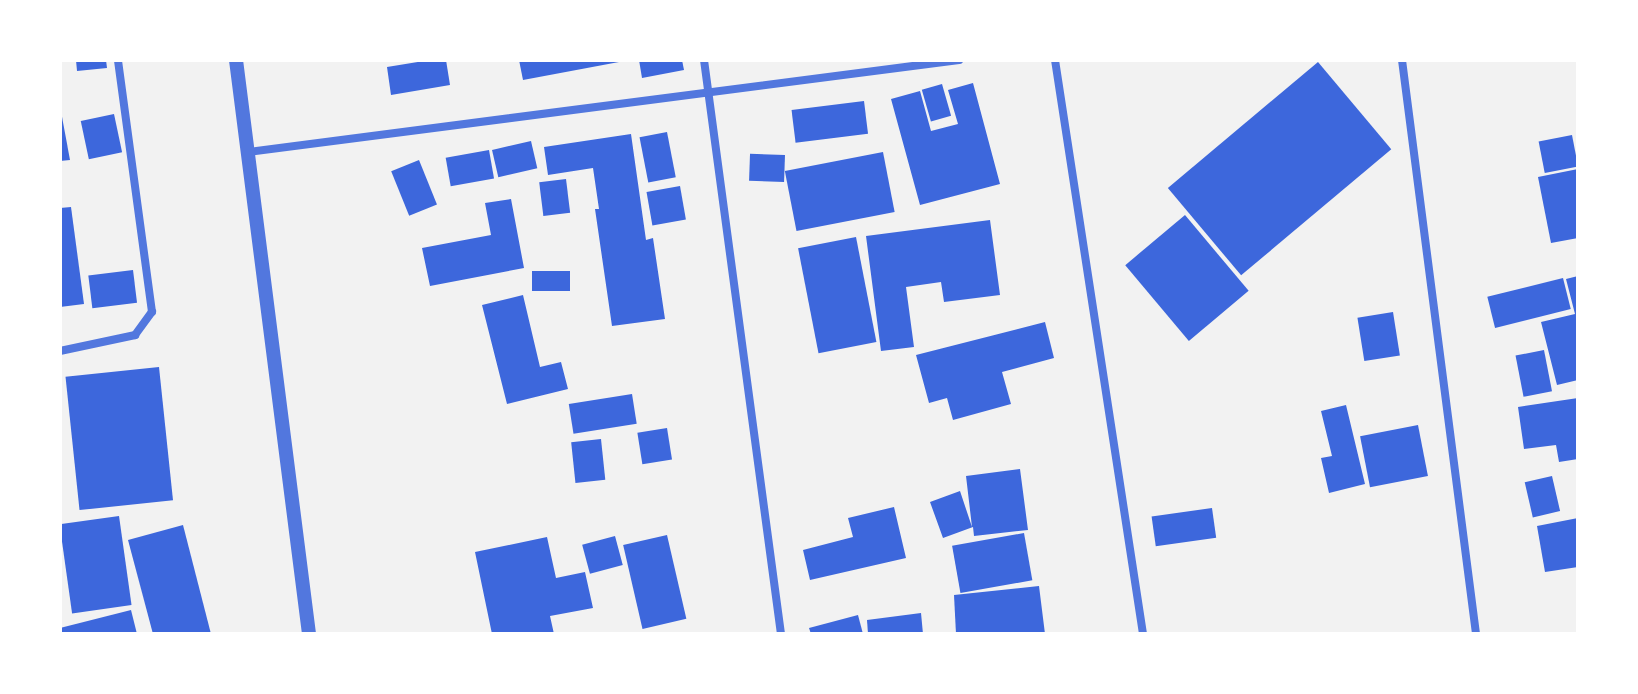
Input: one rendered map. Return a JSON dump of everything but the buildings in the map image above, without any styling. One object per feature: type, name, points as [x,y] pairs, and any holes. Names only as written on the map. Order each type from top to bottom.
[{"type":"street","points":[[60,351],[135,335],[152,312],[118,60]]},
{"type":"street","points":[[236,60],[309,634]]},
{"type":"street","points":[[704,60],[781,634]]},
{"type":"street","points":[[248,152],[709,95],[959,60]]},
{"type":"street","points":[[1055,60],[1143,634]]},
{"type":"street","points":[[1402,60],[1476,634]]}]
